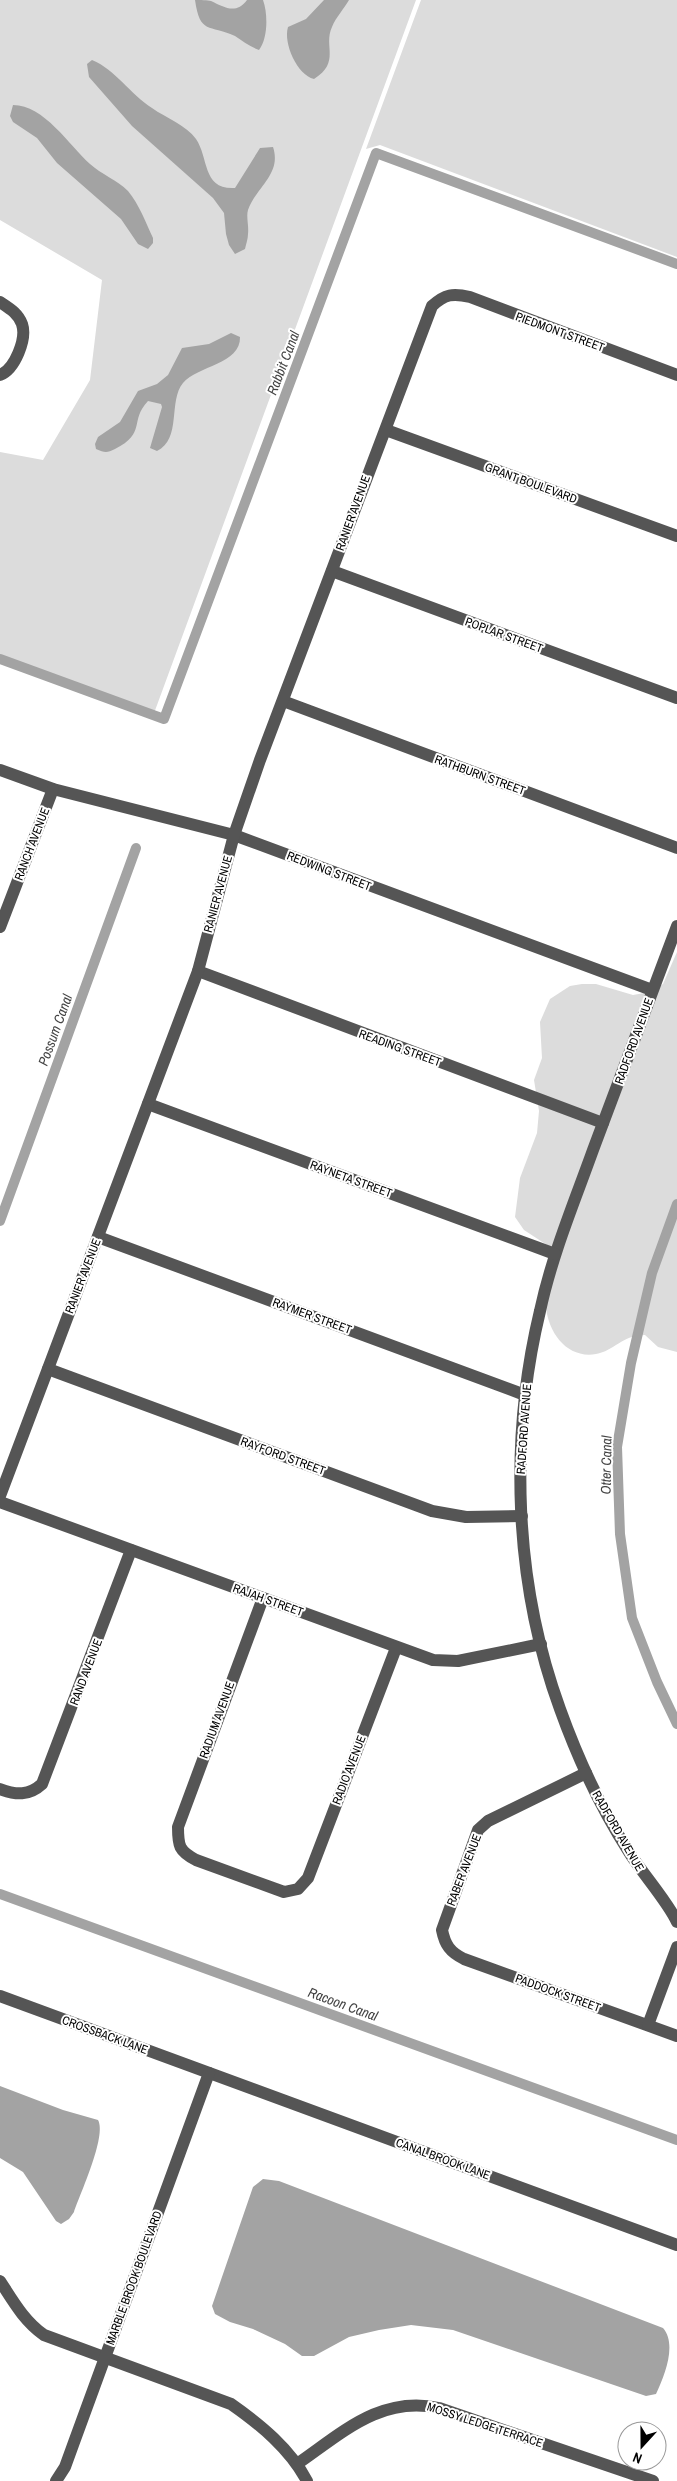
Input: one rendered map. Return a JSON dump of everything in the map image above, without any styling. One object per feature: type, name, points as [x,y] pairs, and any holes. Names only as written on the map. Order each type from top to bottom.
[{"type":"street","name":"PIEDMONT STREET","points":[[442,296],[456,294],[470,298],[677,375]]},
{"type":"street","name":"RANIER AVENUE","points":[[0,1496],[198,971],[234,835],[283,701],[386,430],[426,317],[432,306],[442,296]]},
{"type":"street","points":[[0,302],[17,314],[22,325],[22,337],[14,363],[5,373],[0,375]]},
{"type":"street","name":"GRANT BOULEVARD","points":[[386,430],[677,536]]},
{"type":"street","name":"POPLAR STREET","points":[[332,571],[677,698]]},
{"type":"street","name":"RATHBURN STREET","points":[[283,701],[677,848]]},
{"type":"street","name":"REDWING STREET","points":[[0,770],[52,789],[234,835],[652,990]]},
{"type":"street","name":"RANCH AVENUE","points":[[0,927],[52,789]]},
{"type":"street","name":"RADFORD AVENUE","points":[[677,926],[555,1254],[539,1312],[525,1394],[522,1438],[522,1516],[528,1575],[541,1644],[559,1706],[586,1773],[614,1829],[677,1922]]},
{"type":"street","name":"READING STREET","points":[[198,971],[604,1123]]},
{"type":"street","name":"RAYNETA STREET","points":[[148,1104],[555,1254]]},
{"type":"street","name":"RAYMER STREET","points":[[98,1238],[525,1394]]},
{"type":"street","name":"RAYFORD STREET","points":[[48,1369],[432,1511],[466,1517],[522,1516]]},
{"type":"street","name":"RAJAH STREET","points":[[0,1502],[425,1658],[445,1662],[458,1661],[541,1644]]},
{"type":"street","name":"RAND AVENUE","points":[[0,1789],[18,1794],[34,1791],[42,1784],[131,1550]]},
{"type":"street","name":"RADIUM AVENUE","points":[[263,1598],[181,1817],[178,1827],[178,1844],[185,1854],[214,1867],[284,1892],[298,1889]]},
{"type":"street","name":"RADIO AVENUE","points":[[298,1889],[308,1878],[316,1860],[396,1648]]},
{"type":"street","name":"RABER AVENUE","points":[[444,1941],[442,1930],[478,1830],[488,1821],[586,1773]]},
{"type":"street","name":"PADDOCK STREET","points":[[444,1941],[451,1952],[464,1959],[677,2036]]},
{"type":"street","points":[[648,2025],[677,1947]]},
{"type":"street","name":"CROSSBACK LANE","points":[[0,1996],[209,2073]]},
{"type":"street","name":"CANAL BROOK LANE","points":[[209,2073],[677,2245]]},
{"type":"street","name":"MARBLE BROOK BOULEVARD","points":[[56,2481],[65,2467],[209,2073]]},
{"type":"street","points":[[0,2280],[32,2326],[44,2335],[231,2404],[267,2432],[296,2464],[307,2481]]},
{"type":"street","name":"MOSSY LEDGE TERRACE","points":[[296,2464],[378,2411],[416,2404],[439,2408],[654,2481]]},
{"type":"shaded area","points":[[0,0],[416,0],[153,716],[0,657],[0,452],[43,460],[90,380],[102,280],[0,220]]},
{"type":"shaded area","points":[[195,0],[210,1],[225,7],[234,8],[243,5],[247,0],[263,0],[266,12],[266,26],[264,39],[259,50],[235,36],[203,24],[197,11]]},
{"type":"shaded area","points":[[324,0],[349,0],[332,27],[327,66],[314,79],[297,65],[290,49],[287,34],[288,27],[306,19]]},
{"type":"shaded area","points":[[421,0],[677,0],[677,257],[380,145],[366,149]]},
{"type":"shaded area","points":[[92,60],[101,64],[116,76],[144,102],[192,134],[200,147],[208,171],[217,184],[235,188],[260,148],[273,147],[275,157],[271,173],[248,210],[248,236],[245,249],[235,254],[229,245],[226,234],[224,213],[213,198],[132,126],[89,77],[87,64]]},
{"type":"shaded area","points":[[13,105],[24,107],[45,119],[90,164],[128,191],[139,208],[153,238],[153,243],[148,249],[138,244],[121,219],[57,163],[37,138],[13,122],[10,116]]},
{"type":"shaded area","points":[[231,333],[240,337],[238,346],[233,353],[217,364],[198,372],[183,383],[176,400],[170,438],[165,445],[157,451],[150,448],[162,407],[161,404],[148,401],[142,408],[131,438],[110,451],[104,452],[96,449],[95,444],[98,437],[120,422],[138,391],[157,384],[168,375],[182,348],[209,344]]},
{"type":"shaded area","points":[[677,952],[677,1352],[658,1347],[645,1335],[624,1340],[608,1350],[596,1354],[586,1355],[577,1353],[562,1343],[551,1327],[548,1318],[546,1293],[550,1247],[524,1230],[515,1217],[520,1178],[537,1133],[539,1111],[534,1080],[542,1058],[540,1022],[550,999],[570,986],[596,984],[633,995],[650,992],[663,984]]},
{"type":"shaded area","points":[[0,2086],[63,2110],[98,2120],[100,2128],[99,2139],[92,2165],[74,2212],[69,2219],[61,2224],[56,2221],[23,2172],[0,2158]]},
{"type":"shaded area","points":[[263,2179],[279,2181],[663,2328],[669,2342],[669,2351],[666,2369],[656,2394],[646,2396],[453,2330],[411,2325],[379,2330],[349,2337],[314,2356],[302,2356],[285,2344],[215,2314],[212,2306],[253,2187]]},
{"type":"waterway","name":"Rabbit Canal","points":[[0,659],[164,719],[376,153],[677,264]]},
{"type":"waterway","name":"Possum Canal","points":[[0,1221],[136,848]]},
{"type":"waterway","name":"Otter Canal","points":[[677,1204],[652,1273],[631,1363],[617,1447],[620,1534],[632,1618],[657,1682],[677,1724]]},
{"type":"waterway","name":"Racoon Canal","points":[[0,1894],[677,2140]]}]
